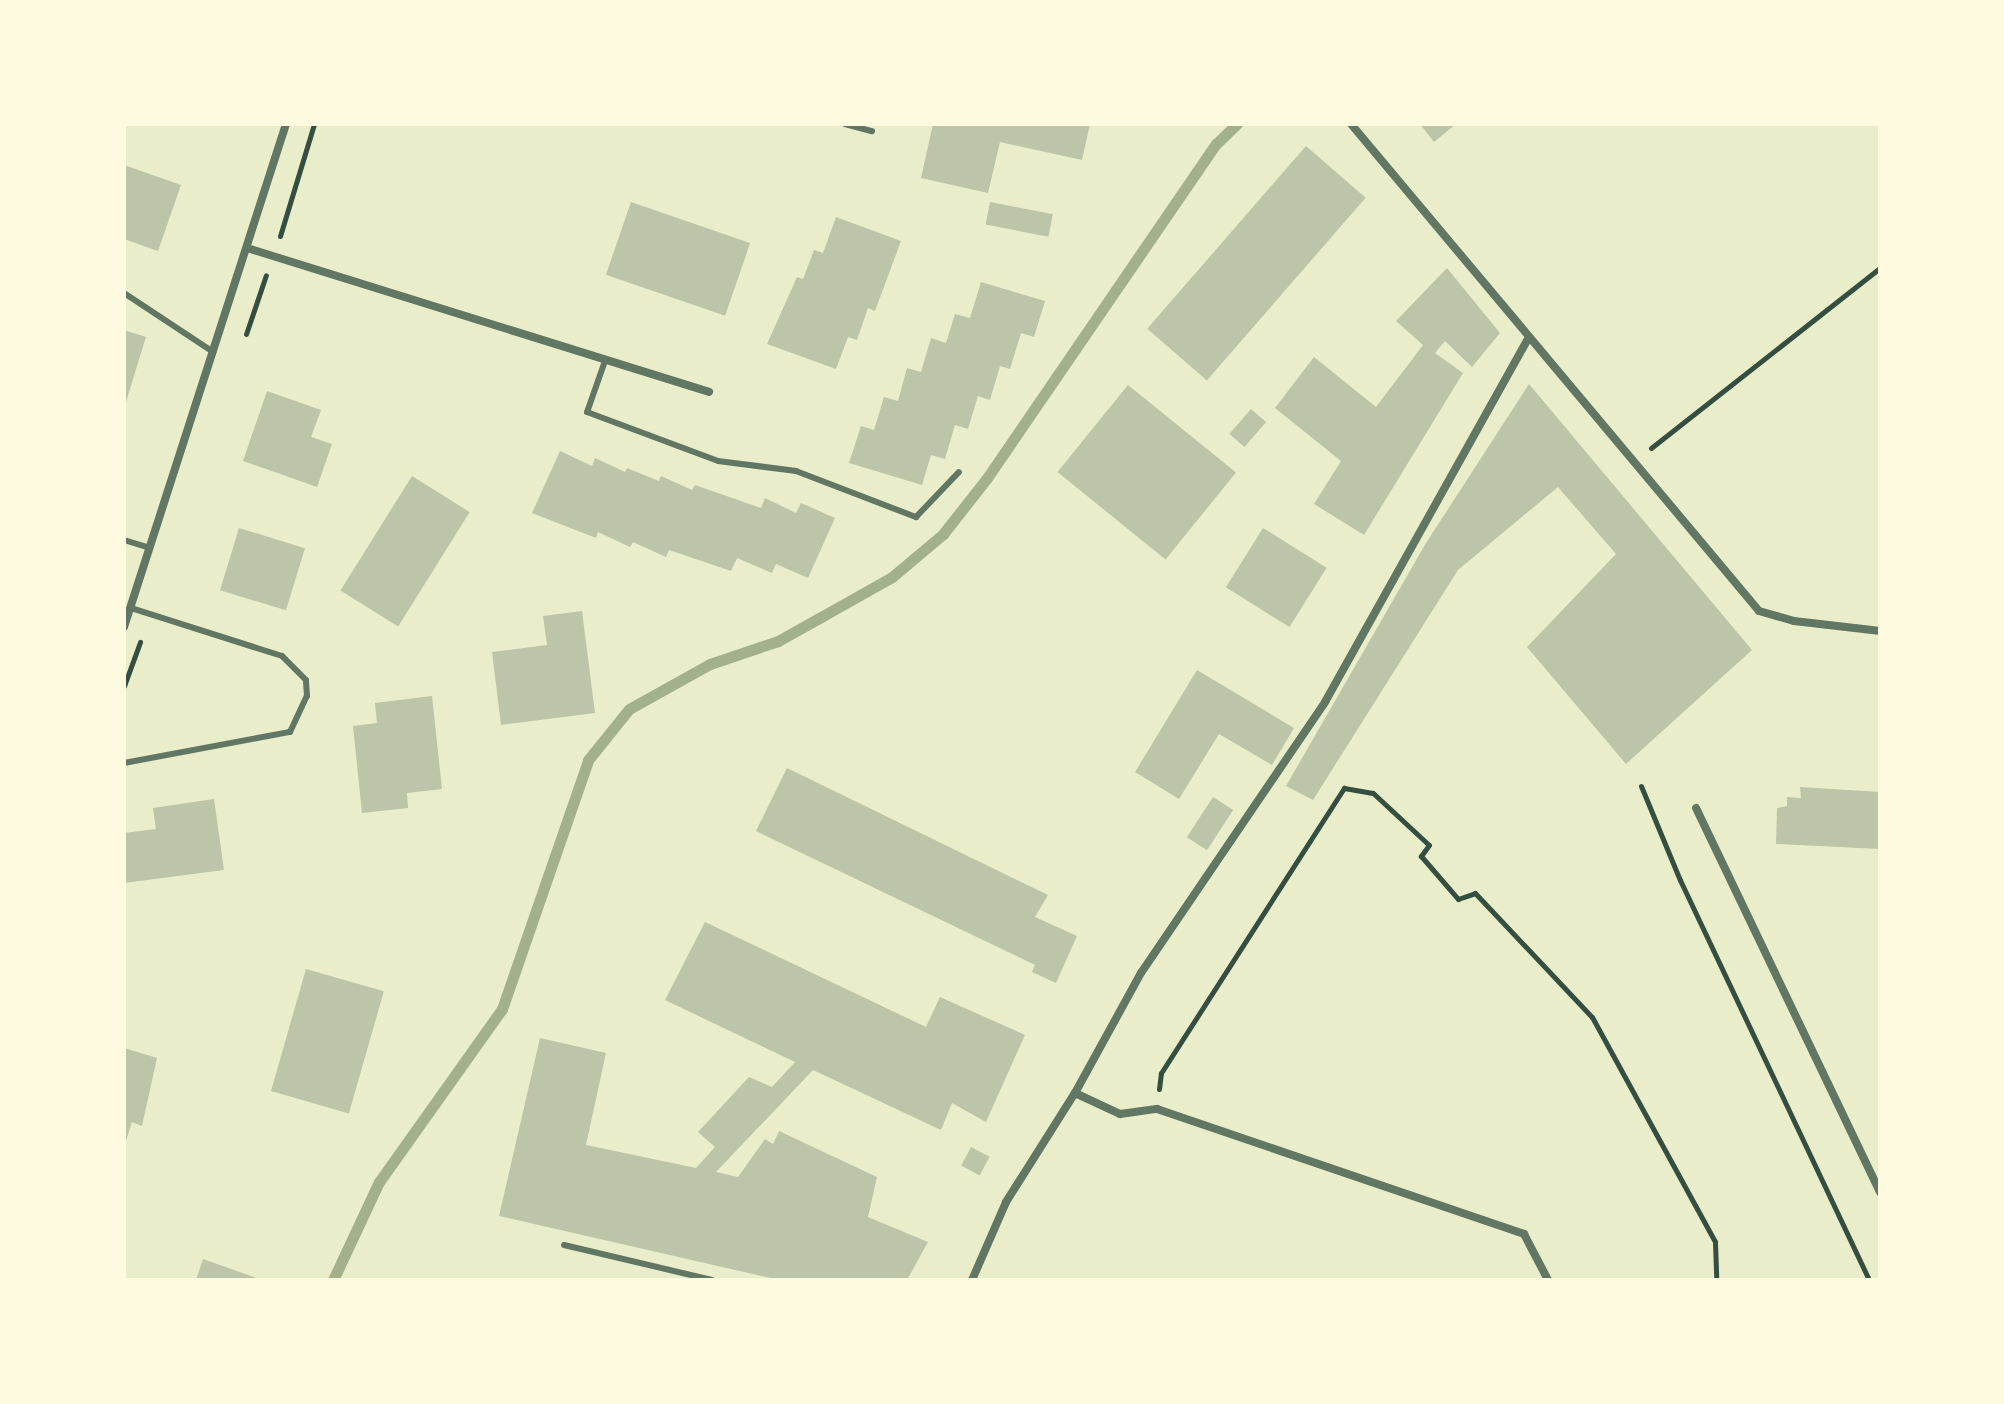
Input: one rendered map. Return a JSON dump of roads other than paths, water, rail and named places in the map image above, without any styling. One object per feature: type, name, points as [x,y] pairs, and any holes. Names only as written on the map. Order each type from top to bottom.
[{"type":"street","points":[[124,627],[286,124]]},
{"type":"street","points":[[1351,124],[1527,340],[1759,611],[1794,621],[1880,631]]},
{"type":"street","points":[[247,248],[709,392]]},
{"type":"street","points":[[972,1280],[1006,1202],[1075,1093],[1141,973],[1325,702],[1527,340]]},
{"type":"street","points":[[1696,808],[1880,1192]]},
{"type":"street","points":[[1075,1093],[1120,1114],[1157,1109],[1524,1234],[1548,1280]]},
{"type":"lane","points":[[845,124],[872,131]]},
{"type":"lane","points":[[124,293],[213,352]]},
{"type":"lane","points":[[605,361],[587,412],[718,461],[796,471],[916,517],[959,472]]},
{"type":"lane","points":[[124,540],[150,548]]},
{"type":"lane","points":[[124,763],[290,732],[307,696],[306,680],[282,656],[131,608]]},
{"type":"lane","points":[[564,1245],[712,1280]]},
{"type":"waterway","points":[[333,1280],[379,1182],[502,1009],[588,760],[629,709],[710,664],[778,641],[892,577],[943,534],[987,478],[1216,144],[1237,124]]}]
